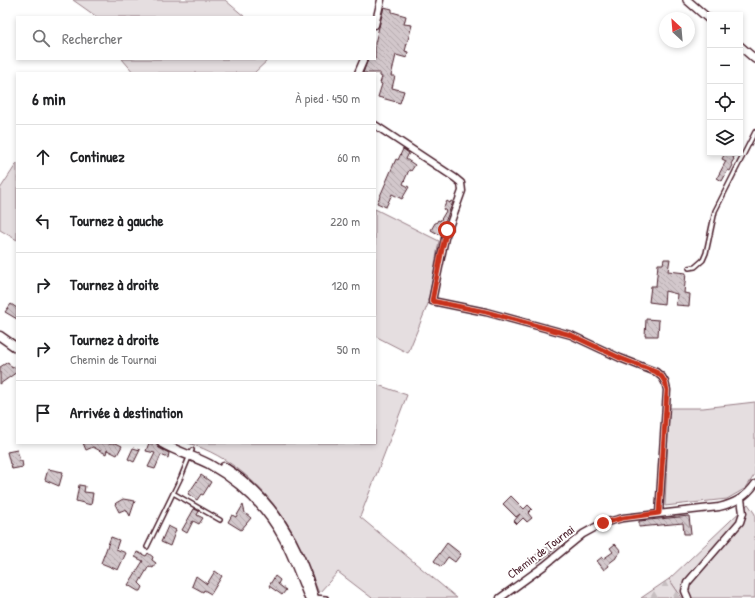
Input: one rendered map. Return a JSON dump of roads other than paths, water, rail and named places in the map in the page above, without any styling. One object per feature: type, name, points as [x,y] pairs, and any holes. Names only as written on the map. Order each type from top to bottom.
[{"type":"main road","points":[[0,336],[16,347]]},
{"type":"main road","points":[[165,444],[213,460],[233,472],[252,487],[281,523],[292,542],[312,598]]},
{"type":"main road","points":[[176,444],[191,452]]},
{"type":"street","points":[[376,21],[381,0]]},
{"type":"street","points":[[687,0],[707,17]]},
{"type":"street","points":[[742,48],[755,59]]},
{"type":"street","points":[[358,72],[364,60]]},
{"type":"street","points":[[376,126],[455,178],[459,181],[462,187],[461,195],[445,238],[432,301],[486,312],[571,335],[620,358],[656,372],[662,377],[667,390],[659,513]]},
{"type":"street","name":"Chemin de Tournai","points":[[500,598],[544,566],[583,534],[597,526],[615,519],[719,507],[732,504],[741,499],[755,484]]},
{"type":"street","points":[[688,598],[685,591],[687,583],[740,522],[743,513],[741,499]]},
{"type":"lane","points":[[689,268],[695,267],[704,260],[715,211],[755,132]]},
{"type":"lane","points":[[147,547],[191,452]]},
{"type":"lane","points":[[173,493],[220,520]]},
{"type":"lane","points":[[312,598],[326,598]]}]
